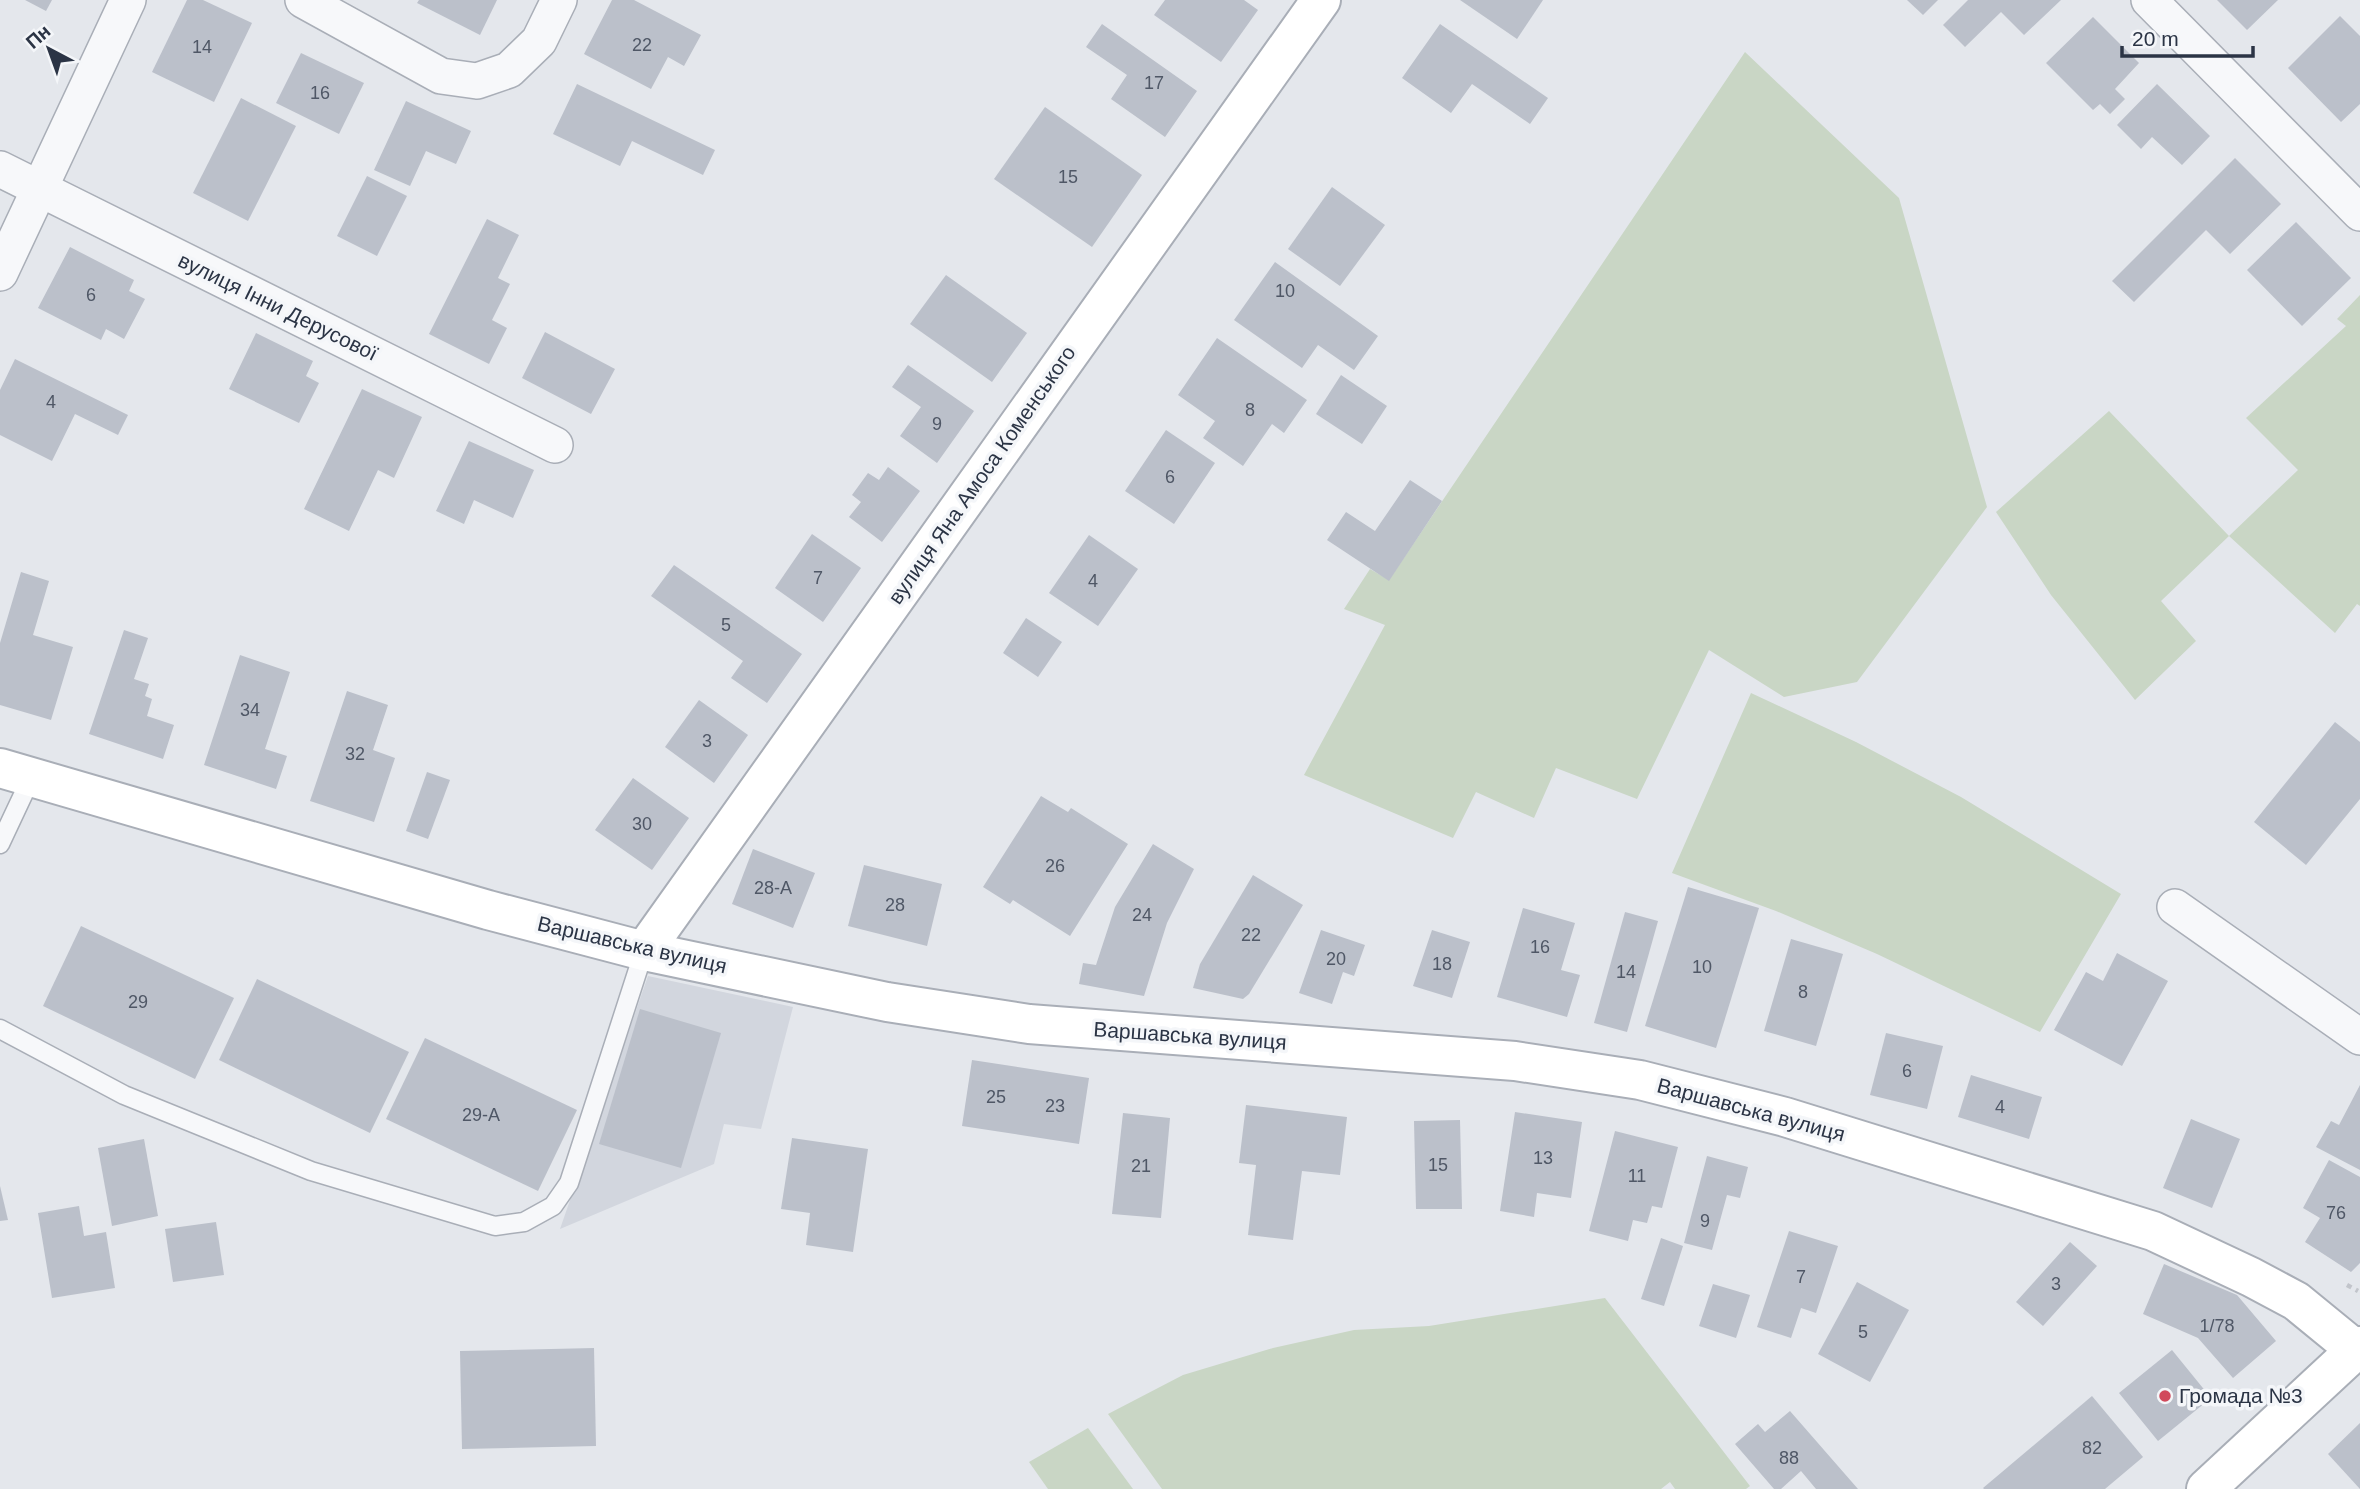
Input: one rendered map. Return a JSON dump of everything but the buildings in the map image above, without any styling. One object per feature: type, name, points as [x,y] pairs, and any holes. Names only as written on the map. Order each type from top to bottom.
[{"type":"street","points":[[0,273],[128,0]]},
{"type":"street","points":[[303,0],[441,76],[477,81],[509,70],[539,41],[559,0]]},
{"type":"street","name":"вулиця Яна Амоса Коменського","points":[[644,951],[1321,0]]},
{"type":"street","points":[[2149,0],[2360,214]]},
{"type":"street","name":"вулиця Інни Дерусової","points":[[0,169],[555,445]]},
{"type":"street","name":"Варшавська вулиця","points":[[16,773],[488,910],[644,951],[887,1002],[1029,1024],[1515,1061],[1640,1080],[1785,1117],[2153,1231],[2296,1301],[2358,1348]]},
{"type":"street","points":[[2175,907],[2360,1037]]},
{"type":"street","points":[[2206,1489],[2358,1348]]},
{"type":"lane","points":[[0,844],[16,773]]},
{"type":"lane","points":[[0,1029],[124,1095],[311,1171],[495,1226],[524,1222],[553,1206],[569,1183],[644,951]]},
{"type":"shaded area","points":[[648,976],[793,1007],[761,1129],[724,1124],[714,1164],[560,1229]]},
{"type":"green space","points":[[1745,52],[1899,198],[1987,507],[1857,682],[1784,697],[1709,650],[1637,799],[1556,768],[1534,818],[1476,792],[1453,838],[1304,775],[1385,625],[1344,609],[1370,569],[1389,580]]},
{"type":"green space","points":[[2360,295],[2360,606],[2357,604],[2335,633],[2229,536],[2298,470],[2246,418],[2346,326],[2337,319]]},
{"type":"green space","points":[[2109,411],[2229,536],[2161,601],[2196,641],[2135,700],[2051,595],[1996,512]]},
{"type":"green space","points":[[1751,693],[1856,742],[1961,797],[2121,894],[2040,1032],[1877,954],[1776,911],[1672,873]]},
{"type":"green space","points":[[1605,1298],[1750,1486],[1746,1489],[1675,1489],[1670,1482],[1661,1489],[1162,1489],[1108,1414],[1183,1375],[1273,1348],[1354,1330],[1429,1326]]},
{"type":"green space","points":[[1088,1428],[1133,1489],[1048,1489],[1029,1462]]},
{"type":"place","name":"Громада №3","points":[[2165,1396]]}]
